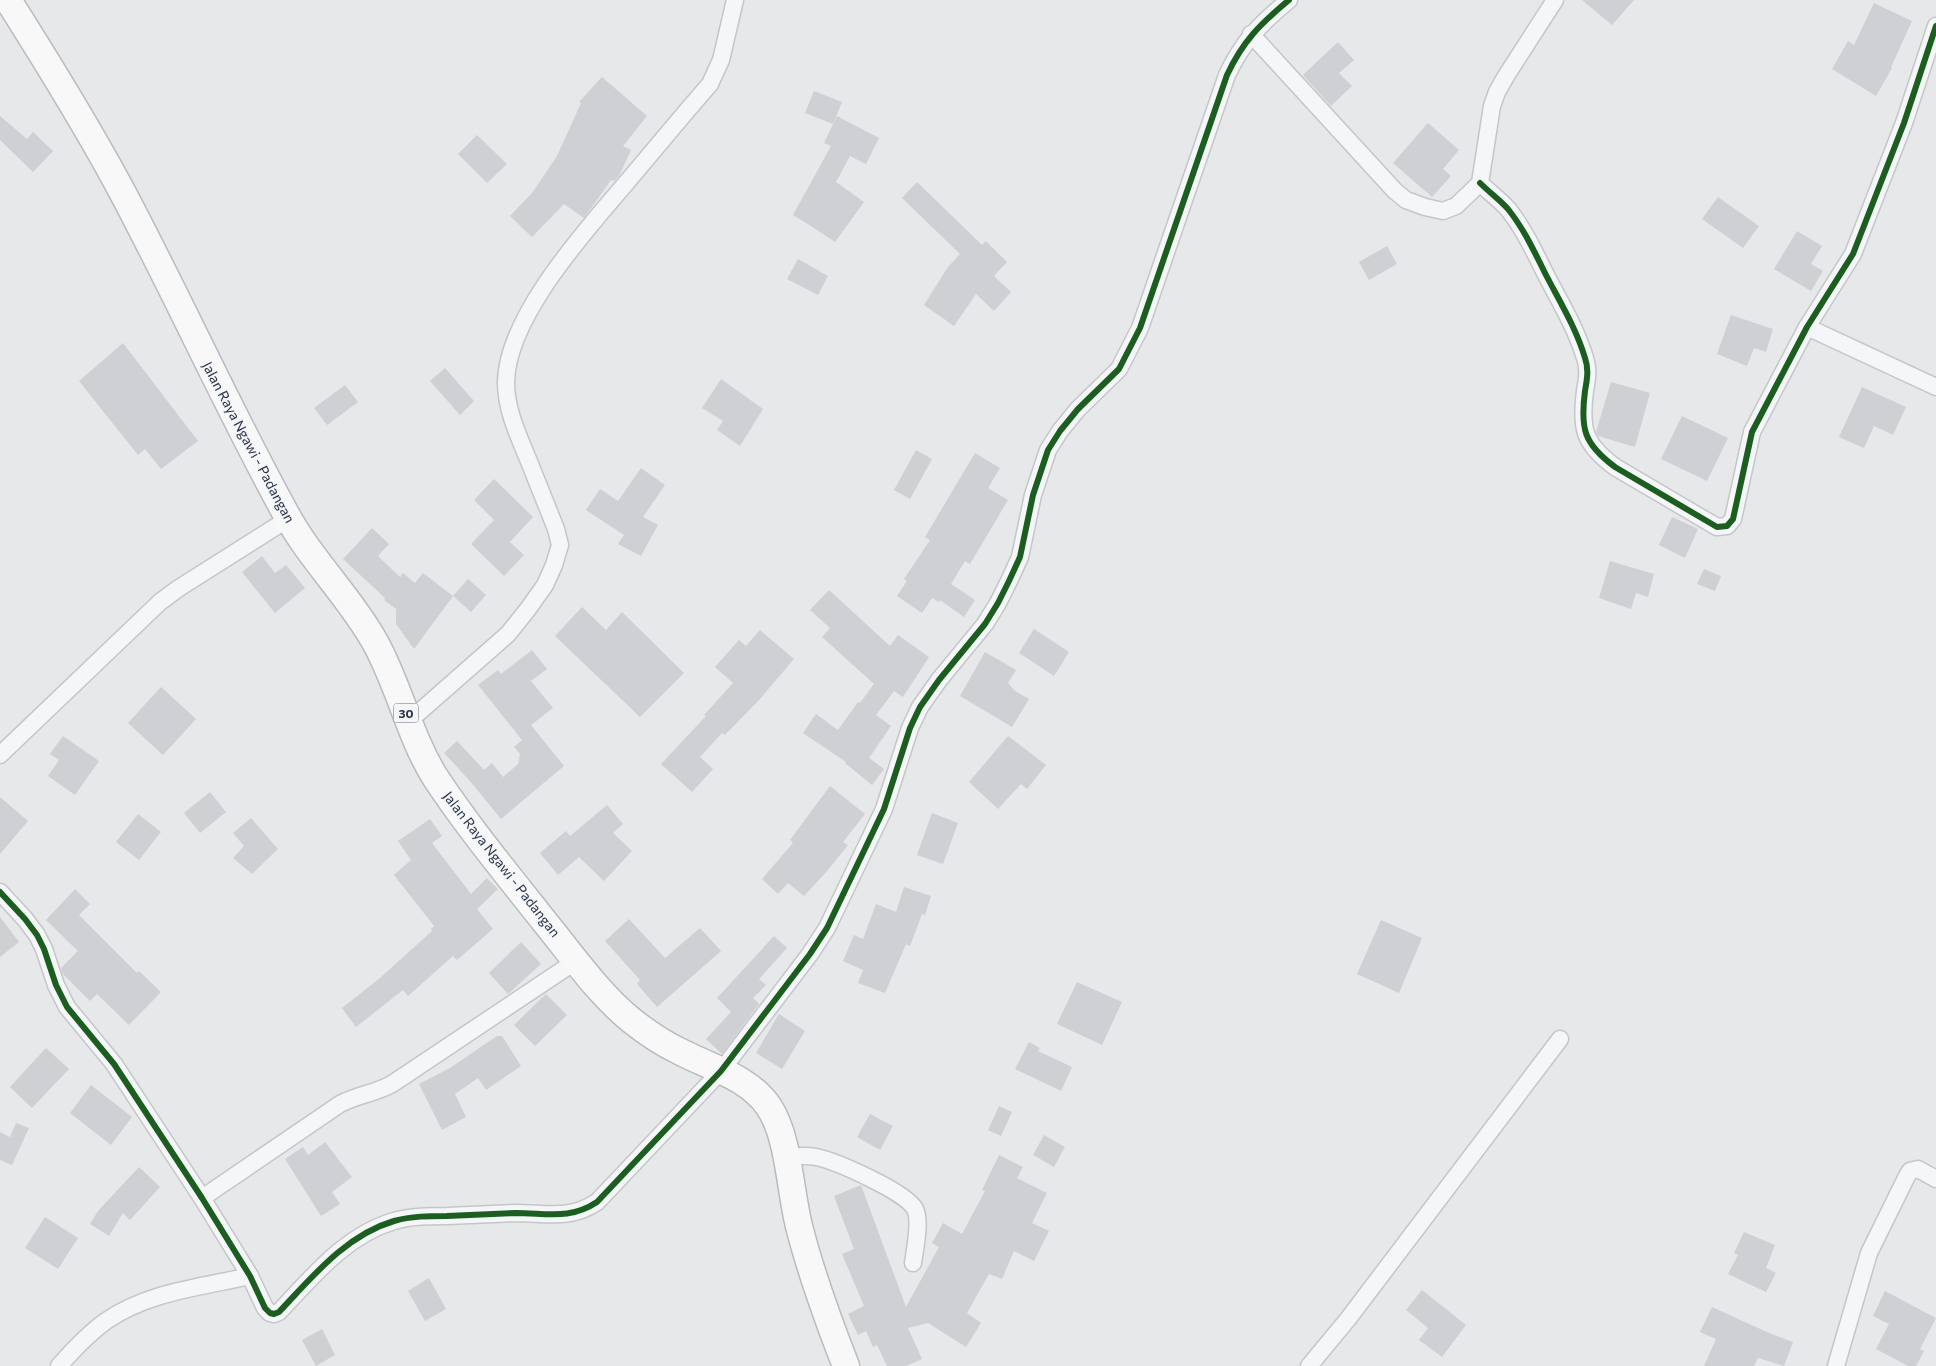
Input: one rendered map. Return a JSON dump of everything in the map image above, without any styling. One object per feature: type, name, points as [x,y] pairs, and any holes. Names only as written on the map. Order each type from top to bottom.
[{"type":"highway","name":"Jalan Raya Ngawi - Padangan","points":[[8,0],[72,103],[119,185],[222,392],[288,519],[373,637],[392,676],[429,766],[447,794],[477,836],[576,961],[614,1004],[650,1034],[676,1050],[747,1085],[761,1096],[769,1108],[782,1138],[798,1224],[808,1260],[821,1301],[846,1366]]},
{"type":"street","points":[[409,721],[508,634],[545,585],[560,545],[556,529],[516,430],[506,384],[508,361],[533,304],[552,276],[590,226],[704,91],[716,74],[735,0]]},
{"type":"street","points":[[0,892],[37,935],[44,949],[56,985],[67,1006],[114,1064],[202,1198],[250,1276],[265,1308],[270,1313],[278,1312],[313,1275],[343,1248],[370,1231],[395,1220],[428,1216],[562,1215],[586,1210],[598,1202],[721,1071],[810,954],[827,928],[884,808],[910,728],[920,707],[939,680],[985,624],[1009,581],[1020,557],[1033,495],[1048,450],[1060,431],[1078,409],[1119,368],[1140,328],[1227,75],[1237,54],[1251,34],[1289,0]]},
{"type":"street","points":[[1251,34],[1394,191],[1406,200],[1443,211],[1456,206],[1480,183],[1492,106],[1497,92],[1555,0]]},
{"type":"street","points":[[1480,183],[1507,209],[1523,230],[1576,332],[1588,371],[1584,415],[1586,433],[1591,446],[1600,456],[1615,467],[1717,526],[1727,526],[1733,519],[1752,432],[1807,327],[1853,254],[1904,123],[1936,26]]},
{"type":"street","points":[[1807,327],[1936,387]]},
{"type":"street","points":[[0,755],[160,602],[288,519]]},
{"type":"street","points":[[202,1198],[340,1104],[392,1084],[576,961]]},
{"type":"street","points":[[1309,1366],[1348,1319],[1560,1039]]},
{"type":"street","points":[[786,1157],[803,1156],[818,1158],[836,1164],[905,1198],[915,1209],[918,1224],[913,1263]]},
{"type":"street","points":[[1836,1366],[1870,1253],[1907,1176],[1910,1171],[1918,1169],[1936,1179]]},
{"type":"street","points":[[59,1366],[82,1341],[105,1322],[144,1300],[250,1276]]},
{"type":"building","points":[[1582,0],[1634,0],[1612,25]]},
{"type":"building","points":[[1874,3],[1912,21],[1892,68],[1876,96],[1832,69],[1848,41],[1854,45]]},
{"type":"building","points":[[1338,42],[1354,60],[1339,73],[1352,86],[1331,106],[1303,75]]},
{"type":"building","points":[[602,77],[647,116],[623,146],[631,150],[619,176],[614,181],[611,180],[584,218],[564,204],[532,237],[510,216],[532,193],[557,156],[581,103],[579,102]]},
{"type":"building","points":[[814,91],[842,102],[833,124],[805,113]]},
{"type":"building","points":[[0,116],[27,139],[33,132],[53,151],[33,172],[0,140]]},
{"type":"building","points":[[837,116],[879,138],[866,164],[850,156],[836,182],[864,202],[835,242],[793,215],[831,146],[824,143]]},
{"type":"building","points":[[1428,123],[1459,150],[1443,169],[1451,176],[1432,197],[1393,163]]},
{"type":"building","points":[[477,135],[507,164],[487,183],[458,154]]},
{"type":"building","points":[[917,182],[982,245],[986,241],[1007,262],[994,276],[1011,292],[994,311],[976,294],[954,326],[924,305],[948,267],[960,254],[902,198]]},
{"type":"building","points":[[1718,197],[1759,226],[1743,248],[1702,219]]},
{"type":"building","points":[[1797,231],[1822,246],[1811,264],[1823,271],[1811,291],[1774,269]]},
{"type":"building","points":[[1387,246],[1397,264],[1369,280],[1359,262]]},
{"type":"building","points":[[798,259],[828,276],[818,295],[787,279]]},
{"type":"building","points":[[1731,315],[1773,329],[1766,352],[1754,348],[1747,366],[1717,354]]},
{"type":"building","points":[[123,343],[198,441],[161,469],[145,449],[138,455],[79,381]]},
{"type":"building","points":[[445,368],[474,401],[460,415],[430,381]]},
{"type":"building","points":[[721,379],[763,409],[740,446],[717,430],[723,421],[702,408]]},
{"type":"building","points":[[1611,382],[1650,393],[1635,447],[1598,436],[1596,432]]},
{"type":"building","points":[[345,385],[358,402],[327,425],[314,408]]},
{"type":"building","points":[[1862,387],[1906,407],[1893,435],[1874,426],[1864,448],[1839,437]]},
{"type":"building","points":[[1682,416],[1728,438],[1707,481],[1661,459]]},
{"type":"building","points":[[916,450],[932,459],[910,499],[894,490]]},
{"type":"building","points":[[975,453],[1000,468],[988,488],[1008,500],[970,564],[965,561],[951,584],[975,600],[964,617],[940,600],[939,602],[932,598],[922,613],[897,596],[907,581],[904,579],[930,540],[925,537]]},
{"type":"building","points":[[641,468],[665,485],[643,517],[658,525],[641,556],[618,544],[624,535],[586,510],[600,489],[618,501]]},
{"type":"building","points":[[494,479],[533,517],[510,542],[524,555],[504,576],[471,544],[494,520],[474,500]]},
{"type":"building","points":[[1672,517],[1698,529],[1685,558],[1659,545]]},
{"type":"building","points":[[372,528],[389,544],[378,556],[400,577],[403,573],[415,583],[423,573],[453,596],[414,649],[396,624],[396,609],[384,600],[385,598],[343,559]]},
{"type":"building","points":[[262,556],[275,573],[286,565],[305,588],[275,613],[242,572]]},
{"type":"building","points":[[1610,561],[1654,574],[1648,597],[1636,593],[1631,609],[1599,598]]},
{"type":"building","points":[[1704,569],[1721,576],[1715,591],[1697,584]]},
{"type":"building","points":[[468,579],[486,595],[471,612],[453,596]]},
{"type":"building","points":[[829,590],[890,646],[898,635],[929,657],[903,697],[894,691],[876,715],[891,726],[869,758],[884,769],[872,785],[846,762],[803,733],[816,714],[838,730],[858,702],[860,703],[874,684],[822,637],[830,628],[810,610]]},
{"type":"building","points":[[582,607],[606,630],[622,612],[684,673],[640,717],[555,636]]},
{"type":"building","points":[[1034,629],[1069,652],[1054,676],[1019,653]]},
{"type":"building","points":[[760,630],[794,659],[759,700],[725,735],[722,733],[700,757],[713,769],[692,792],[661,764],[706,716],[704,715],[733,683],[715,667],[739,640],[746,646]]},
{"type":"building","points":[[532,650],[547,669],[531,681],[553,708],[531,725],[564,766],[501,819],[444,753],[457,741],[484,770],[492,763],[503,777],[518,764],[520,754],[514,747],[522,740],[478,685],[498,670],[501,674]]},
{"type":"building","points":[[985,652],[1016,670],[1008,683],[1015,691],[1029,699],[1012,727],[960,696]]},
{"type":"building","points":[[161,687],[196,719],[163,755],[128,723]]},
{"type":"building","points":[[63,736],[99,761],[75,795],[48,776],[59,760],[50,754]]},
{"type":"building","points":[[1008,736],[1046,765],[1027,789],[1021,784],[998,809],[969,782]]},
{"type":"building","points":[[830,786],[865,814],[843,842],[848,845],[804,896],[788,883],[778,894],[762,879],[793,843],[790,840]]},
{"type":"building","points":[[210,792],[226,812],[200,833],[184,813]]},
{"type":"building","points":[[0,797],[28,821],[0,854]]},
{"type":"building","points":[[607,805],[623,824],[613,833],[632,851],[604,881],[579,857],[558,875],[540,853],[566,831],[570,836]]},
{"type":"building","points":[[932,813],[958,823],[943,864],[917,855]]},
{"type":"building","points":[[138,814],[161,832],[139,860],[116,842]]},
{"type":"building","points":[[251,818],[278,849],[252,874],[233,858],[244,846],[233,833]]},
{"type":"building","points":[[430,819],[442,836],[432,843],[471,894],[487,878],[498,889],[477,909],[493,929],[457,960],[453,956],[408,996],[403,990],[356,1027],[342,1008],[380,978],[432,931],[431,929],[434,926],[394,875],[411,860],[398,841]]},
{"type":"building","points":[[904,887],[931,896],[925,915],[922,914],[910,946],[906,944],[885,993],[858,983],[863,970],[843,961],[854,935],[863,939],[876,904],[896,912]]},
{"type":"building","points":[[75,889],[90,904],[79,915],[137,973],[139,971],[161,992],[129,1025],[97,994],[90,1001],[63,974],[61,968],[78,951],[46,920]]},
{"type":"building","points":[[0,917],[19,942],[0,957]]},
{"type":"building","points":[[629,919],[665,958],[700,928],[721,951],[657,1007],[637,984],[640,980],[605,941]]},
{"type":"building","points":[[1381,920],[1422,938],[1399,993],[1357,974]]},
{"type":"building","points":[[774,936],[787,948],[759,979],[766,985],[753,998],[759,1004],[722,1054],[706,1039],[731,1012],[717,998]]},
{"type":"building","points":[[521,942],[541,964],[508,994],[489,973]]},
{"type":"building","points":[[1077,982],[1122,1002],[1102,1045],[1057,1024]]},
{"type":"building","points":[[546,994],[567,1015],[535,1046],[514,1025]]},
{"type":"building","points":[[779,1014],[805,1031],[782,1069],[756,1053]]},
{"type":"building","points":[[497,1036],[502,1036],[521,1066],[486,1090],[478,1078],[455,1094],[466,1117],[442,1130],[419,1084],[450,1068]]},
{"type":"building","points":[[1029,1042],[1040,1048],[1038,1051],[1072,1067],[1061,1091],[1015,1069]]},
{"type":"building","points":[[46,1048],[69,1069],[32,1108],[10,1087]]},
{"type":"building","points":[[91,1085],[132,1117],[111,1145],[70,1113]]},
{"type":"building","points":[[999,1106],[1012,1112],[1001,1136],[988,1130]]},
{"type":"building","points":[[870,1114],[893,1126],[880,1150],[857,1137]]},
{"type":"building","points":[[16,1123],[29,1128],[12,1165],[0,1160],[0,1132],[10,1137]]},
{"type":"building","points":[[1044,1135],[1065,1147],[1054,1167],[1033,1155]]},
{"type":"building","points":[[325,1142],[352,1177],[332,1192],[340,1204],[321,1216],[285,1159],[303,1147],[308,1155]]},
{"type":"building","points":[[999,1155],[1023,1167],[1017,1178],[1047,1193],[1032,1223],[1049,1231],[1034,1261],[1014,1251],[1002,1279],[989,1274],[967,1313],[981,1323],[966,1347],[928,1323],[908,1328],[922,1359],[906,1366],[887,1366],[877,1345],[873,1347],[866,1331],[858,1335],[848,1314],[864,1306],[842,1254],[854,1249],[834,1196],[861,1185],[906,1307],[939,1247],[932,1243],[943,1223],[962,1234],[985,1191],[982,1190]]},
{"type":"building","points":[[139,1167],[160,1187],[130,1220],[123,1213],[109,1236],[90,1224],[98,1211]]},
{"type":"building","points":[[45,1217],[78,1238],[58,1269],[25,1248]]},
{"type":"building","points":[[1744,1232],[1775,1245],[1766,1268],[1776,1273],[1766,1292],[1728,1274],[1738,1255],[1734,1253]]},
{"type":"building","points":[[429,1278],[446,1309],[425,1321],[408,1291]]},
{"type":"building","points":[[1422,1290],[1466,1325],[1442,1357],[1419,1340],[1428,1328],[1406,1310]]},
{"type":"building","points":[[1885,1291],[1936,1318],[1920,1349],[1924,1351],[1916,1366],[1908,1366],[1876,1349],[1889,1324],[1873,1316]]},
{"type":"building","points":[[1712,1307],[1793,1342],[1784,1366],[1758,1358],[1754,1366],[1704,1366],[1716,1339],[1700,1332]]},
{"type":"building","points":[[322,1329],[335,1355],[316,1366],[302,1340]]},
{"type":"cycle path","points":[[0,892],[37,935],[44,949],[56,985],[67,1007],[114,1064],[202,1198],[250,1276],[265,1308],[270,1313],[279,1312],[317,1272],[345,1247],[360,1236],[394,1221],[427,1216],[516,1213],[558,1214],[587,1208],[597,1202],[721,1071],[810,954],[827,928],[884,809],[910,728],[920,707],[939,680],[985,624],[1009,581],[1020,557],[1033,495],[1048,450],[1060,431],[1078,409],[1119,369],[1140,328],[1227,75],[1239,52],[1253,34],[1289,0]]},
{"type":"cycle path","points":[[1480,183],[1502,202],[1519,225],[1577,336],[1587,366],[1583,416],[1586,435],[1591,443],[1615,467],[1717,527],[1727,526],[1733,519],[1752,432],[1807,327],[1853,254],[1904,123],[1936,26]]}]
